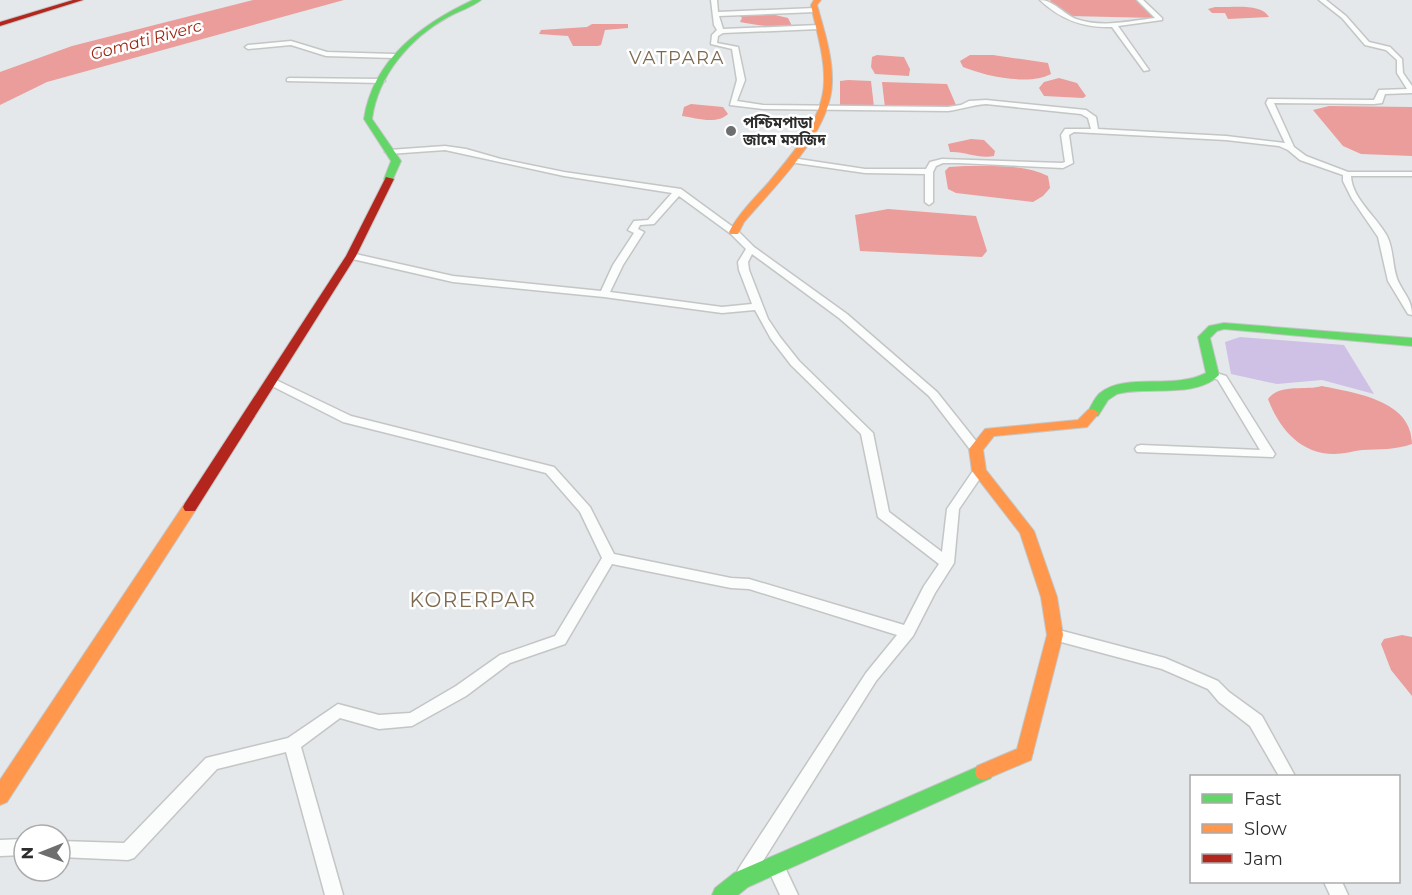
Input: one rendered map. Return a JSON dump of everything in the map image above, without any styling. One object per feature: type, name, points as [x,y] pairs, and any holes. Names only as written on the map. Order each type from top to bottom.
[{"type":"street","points":[[0,24],[80,0]]},
{"type":"street","points":[[0,796],[272,382],[351,256],[396,165],[368,119],[369,110],[394,56],[418,33],[448,13],[478,0]]},
{"type":"street","points":[[714,0],[717,25],[721,31]]},
{"type":"street","points":[[1043,0],[1067,19],[1089,25],[1115,26],[1160,19],[1140,0]]},
{"type":"street","points":[[1291,148],[1270,104],[1271,101],[1374,102],[1379,101],[1382,92],[1411,91],[1400,73],[1400,60],[1388,48],[1367,44],[1344,17],[1322,0]]},
{"type":"street","points":[[715,15],[816,3],[828,84],[824,108],[792,160],[740,221],[735,232]]},
{"type":"street","points":[[1115,26],[1146,70]]},
{"type":"street","points":[[819,27],[721,31],[715,35],[714,44],[735,47],[741,80],[733,103],[763,107],[948,109],[975,101],[1083,112],[1092,117],[1095,131]]},
{"type":"street","points":[[248,47],[286,43],[326,54],[394,56]]},
{"type":"street","points":[[290,80],[381,81]]},
{"type":"street","points":[[929,202],[929,172],[933,164],[942,161],[1063,166],[1069,163],[1065,135],[1068,131],[1226,138],[1280,144],[1291,148],[1304,158],[1347,174],[1412,174]]},
{"type":"street","points":[[389,152],[445,148],[564,174],[678,192],[735,232],[751,249],[843,316],[933,394],[976,449],[979,471],[1027,531],[1049,597],[1054,635],[1025,754],[741,880],[722,895]]},
{"type":"street","points":[[792,160],[865,171],[929,172]]},
{"type":"street","points":[[1347,174],[1347,181],[1356,199],[1383,237],[1393,281],[1412,312]]},
{"type":"street","points":[[604,294],[618,265],[639,232],[633,230],[633,226],[637,223],[651,222],[678,192]]},
{"type":"street","points":[[751,249],[743,262],[744,270],[758,307],[772,332],[795,363],[867,433],[883,514],[947,562]]},
{"type":"street","points":[[351,256],[453,279],[604,294],[722,310],[758,307]]},
{"type":"street","points":[[1213,375],[1204,337],[1213,328],[1224,326],[1412,342]]},
{"type":"street","points":[[976,449],[990,432],[1082,424],[1097,409],[1102,397],[1115,391],[1130,388],[1171,388],[1200,383],[1213,375]]},
{"type":"street","points":[[1141,449],[1269,454],[1221,378],[1213,375]]},
{"type":"street","points":[[272,382],[347,419],[550,470],[585,510],[609,558]]},
{"type":"street","points":[[741,880],[872,677],[908,632],[929,590],[947,562],[952,509],[979,471]]},
{"type":"street","points":[[609,558],[731,583],[749,584],[908,632]]},
{"type":"street","points":[[72,850],[128,852],[212,763],[292,744],[338,711],[379,722],[412,720],[461,691],[505,659],[560,640],[609,558]]},
{"type":"street","points":[[1054,635],[1165,664],[1213,684],[1224,697],[1256,721],[1286,775]]},
{"type":"street","points":[[292,744],[334,895]]},
{"type":"street","points":[[775,865],[789,895]]},
{"type":"shaded area","points":[[1240,337],[1344,345],[1374,394],[1322,380],[1277,384],[1231,374],[1225,342]]},
{"type":"water","name":"Gomati Riverc","points":[[253,0],[344,0],[47,82],[0,105],[0,72],[72,46]]},
{"type":"water","points":[[1050,0],[1138,0],[1156,18],[1069,16],[1054,7]]},
{"type":"water","points":[[1215,7],[1259,9],[1269,17],[1228,19],[1225,13],[1212,13],[1208,9]]},
{"type":"water","points":[[771,14],[788,18],[792,26],[766,26],[740,22],[742,18],[740,16]]},
{"type":"water","points":[[592,24],[628,24],[628,28],[605,30],[601,45],[598,46],[573,46],[568,36],[539,34],[541,30],[587,27]]},
{"type":"water","points":[[877,55],[904,57],[910,69],[909,76],[875,74],[871,67],[872,57]]},
{"type":"water","points":[[970,55],[993,55],[1048,63],[1051,74],[1042,78],[1019,79],[983,74],[963,67],[960,61]]},
{"type":"water","points":[[1059,78],[1077,83],[1086,96],[1083,98],[1044,96],[1039,88],[1044,82]]},
{"type":"water","points":[[840,81],[871,81],[874,107],[840,105]]},
{"type":"water","points":[[882,82],[947,84],[956,105],[951,109],[885,108]]},
{"type":"water","points":[[691,104],[723,107],[728,114],[712,120],[682,116],[684,107]]},
{"type":"water","points":[[1329,106],[1412,107],[1412,156],[1361,154],[1343,146],[1313,110]]},
{"type":"water","points":[[971,139],[984,140],[995,151],[994,156],[950,152],[948,144]]},
{"type":"water","points":[[949,167],[1028,169],[1048,176],[1050,188],[1033,202],[956,193],[948,189],[945,171]]},
{"type":"water","points":[[888,209],[976,216],[987,251],[982,257],[860,251],[855,215]]},
{"type":"water","points":[[1322,386],[1365,396],[1392,408],[1403,417],[1409,429],[1412,444],[1334,454],[1322,453],[1301,444],[1278,420],[1268,399],[1273,394],[1286,389]]},
{"type":"water","points":[[1402,635],[1412,637],[1412,696],[1391,670],[1381,644],[1384,639]]},
{"type":"traffic: fast","points":[[389,179],[396,161],[368,119],[373,99],[386,71],[407,44],[419,34],[432,24],[478,0]]},
{"type":"traffic: fast","points":[[1093,413],[1100,400],[1112,391],[1125,388],[1186,385],[1200,382],[1213,375],[1204,337],[1213,328],[1224,326],[1412,342]]},
{"type":"traffic: fast","points":[[722,895],[741,880],[984,772]]},
{"type":"traffic: slow","points":[[734,232],[740,221],[780,175],[808,137],[826,100],[828,83],[826,63],[814,5],[818,0]]},
{"type":"traffic: slow","points":[[984,772],[1025,754],[1055,635],[1049,597],[1027,531],[979,471],[976,449],[990,432],[1082,424],[1093,413]]},
{"type":"traffic: slow","points":[[0,796],[190,507]]},
{"type":"traffic: jam","points":[[0,24],[80,0]]},
{"type":"traffic: jam","points":[[190,507],[351,256],[389,179]]},
{"type":"place","name":"পশ্চিমপাড়া জামে মসজিদ","points":[[731,131]]},
{"type":"district","name":"VATPARA","points":[[677,58]]},
{"type":"district","name":"KORERPAR","points":[[473,600]]}]
